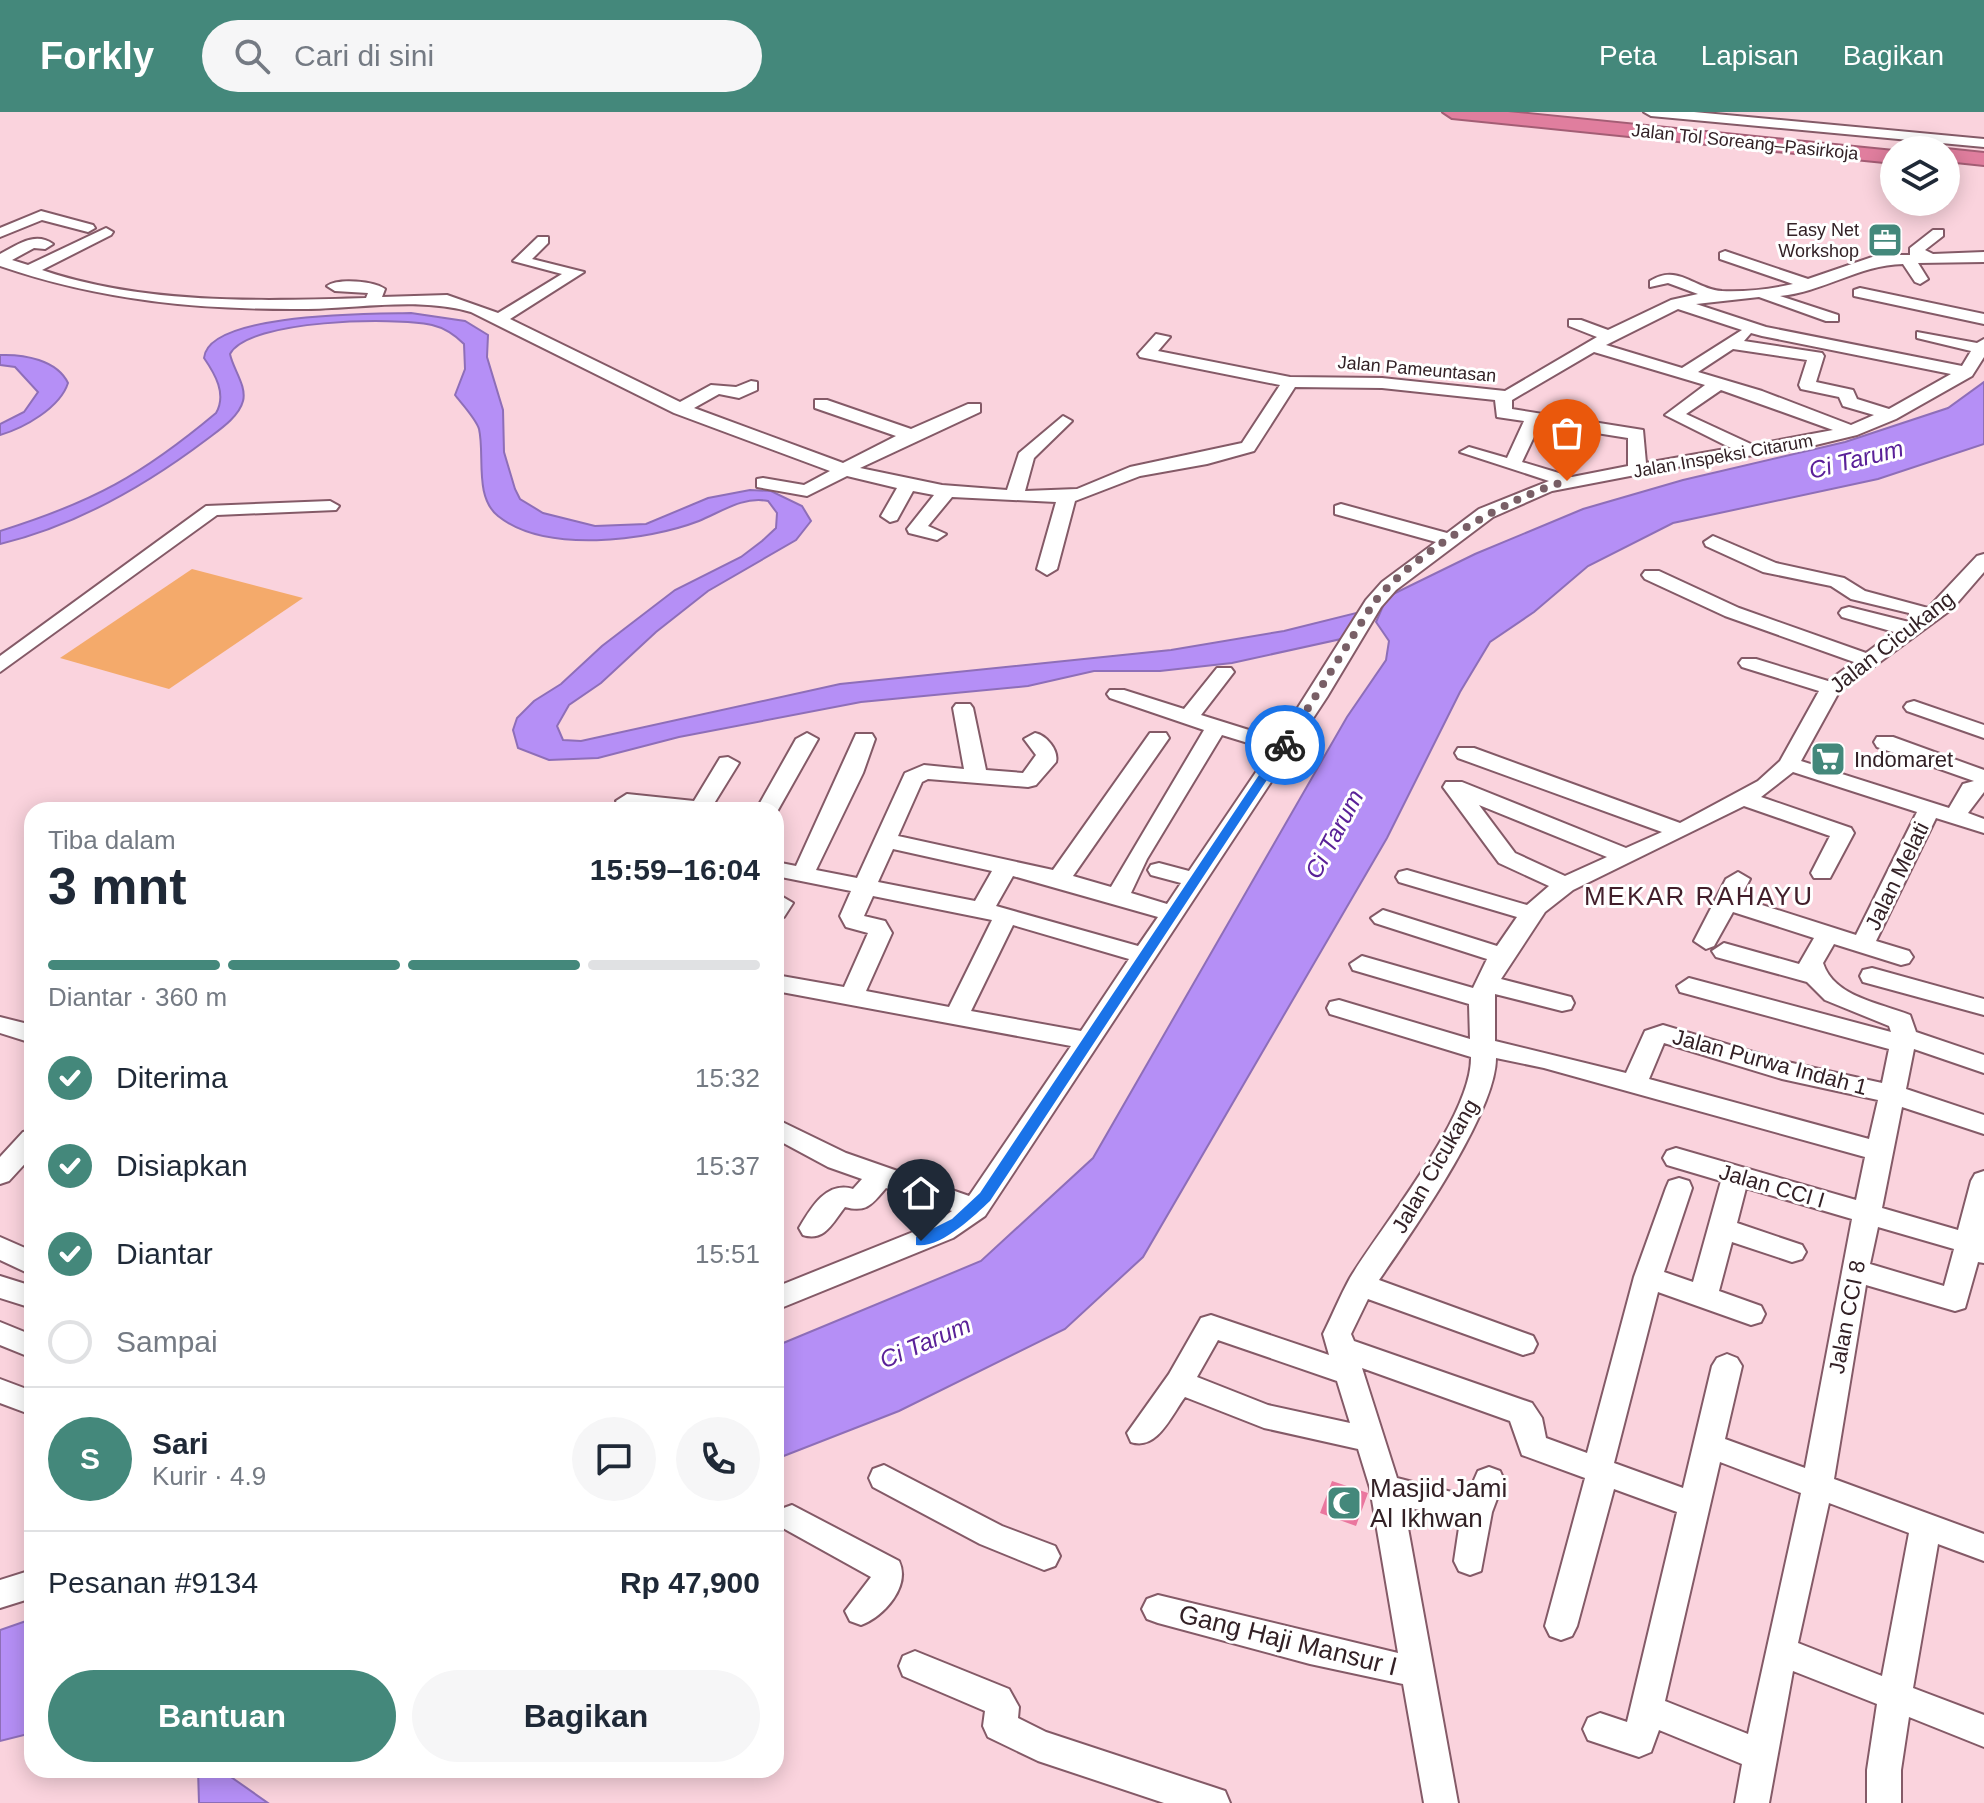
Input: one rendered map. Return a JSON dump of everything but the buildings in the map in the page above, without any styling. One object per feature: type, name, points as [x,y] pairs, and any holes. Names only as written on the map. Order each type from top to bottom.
[{"type":"highway","name":"Jalan Tol Soreang–Pasirkoja","points":[[1452,112],[1880,156]]},
{"type":"highway","name":"Jalan Tol Soreang–Pasirkoja","points":[[1503,112],[1880,149]]},
{"type":"highway","points":[[1960,156],[1984,159]]},
{"type":"highway","points":[[1960,163],[1984,166]]},
{"type":"street","points":[[1651,112],[1755,116],[1984,143]]},
{"type":"street","points":[[1845,114],[1847,117],[1839,117],[1845,129]]},
{"type":"street","points":[[0,233],[41,215],[88,228]]},
{"type":"street","points":[[29,271],[106,232]]},
{"type":"street","points":[[1931,258],[1915,251],[1938,233]]},
{"type":"street","points":[[498,320],[576,272],[521,261],[543,240]]},
{"type":"street","points":[[0,260],[31,243],[45,244]]},
{"type":"street","points":[[1725,256],[1810,285]]},
{"type":"street","name":"Jalan Pameuntasan","points":[[1161,358],[1290,382],[1407,393],[1471,386],[1503,396],[1609,336],[1677,303],[1706,297],[1764,295],[1810,285],[1878,260],[1984,257]]},
{"type":"street","points":[[1907,259],[1920,279]]},
{"type":"street","points":[[0,260],[106,292],[164,300],[372,304],[447,300],[498,320],[680,409],[781,451],[841,470],[945,493],[1067,496],[1100,488],[1124,474],[1248,447],[1290,382]]},
{"type":"street","points":[[1651,282],[1706,297]]},
{"type":"street","points":[[335,286],[377,289],[372,304]]},
{"type":"street","points":[[1860,293],[1984,319]]},
{"type":"street","points":[[1764,295],[1832,318]]},
{"type":"street","points":[[1677,303],[1820,350]]},
{"type":"street","points":[[1575,323],[1609,336]]},
{"type":"street","points":[[1684,374],[1751,329]]},
{"type":"street","points":[[1923,335],[1982,346]]},
{"type":"street","points":[[1148,373],[1161,358],[1146,354],[1162,337]]},
{"type":"street","points":[[1732,344],[1820,350],[1966,372]]},
{"type":"street","points":[[1591,346],[1857,429]]},
{"type":"street","name":"Jalan Inspeksi Citarum","points":[[975,1209],[1146,956],[1341,659],[1373,604],[1448,539],[1486,513],[1567,481],[1752,451],[1857,429],[1890,415],[1966,372],[1982,346]]},
{"type":"street","points":[[1820,350],[1807,385],[1847,394],[1849,402],[1890,415]]},
{"type":"street","points":[[581,362],[601,351]]},
{"type":"street","points":[[1718,384],[1674,414],[1752,451]]},
{"type":"street","points":[[680,409],[717,389],[738,393],[751,386]]},
{"type":"street","points":[[1503,396],[1503,413],[1637,434],[1637,471]]},
{"type":"street","points":[[1799,400],[1857,429]]},
{"type":"street","points":[[821,404],[910,435]]},
{"type":"street","points":[[763,483],[807,491],[910,435],[974,408]]},
{"type":"street","points":[[1590,426],[1601,416],[1640,423]]},
{"type":"street","points":[[1513,463],[1534,418]]},
{"type":"street","points":[[1014,496],[1025,468],[1025,457],[1063,421]]},
{"type":"street","points":[[1169,444],[1172,464]]},
{"type":"street","points":[[1673,445],[1703,457]]},
{"type":"street","points":[[1469,452],[1567,481]]},
{"type":"street","points":[[1124,474],[1131,494]]},
{"type":"street","points":[[890,516],[907,486]]},
{"type":"street","points":[[937,534],[916,529],[945,493]]},
{"type":"street","points":[[1047,569],[1067,496]]},
{"type":"street","points":[[0,666],[212,510],[330,506]]},
{"type":"street","points":[[1341,510],[1448,539]]},
{"type":"street","points":[[1713,542],[1770,568],[1837,582],[1858,595],[1919,610],[1916,628],[1849,613]]},
{"type":"street","name":"Jalan Cicukang","points":[[1441,1803],[1385,1488],[1346,1362],[1339,1326],[1361,1285],[1410,1214],[1476,1099],[1483,1050],[1484,991],[1502,956],[1551,893],[1744,799],[1789,764],[1831,688],[1945,605],[1984,560]]},
{"type":"street","points":[[1652,575],[1732,612],[1867,660]]},
{"type":"street","points":[[1749,663],[1831,688]]},
{"type":"street","points":[[1188,718],[1224,672]]},
{"type":"street","points":[[1117,694],[1283,747]]},
{"type":"street","points":[[1914,707],[1974,729],[1984,709]]},
{"type":"street","points":[[963,708],[976,776]]},
{"type":"street","points":[[1118,897],[1136,859],[1216,727]]},
{"type":"street","points":[[1059,879],[1122,805],[1158,738]]},
{"type":"street","points":[[772,802],[807,739]]},
{"type":"street","points":[[803,874],[852,773],[864,739]]},
{"type":"street","points":[[852,996],[880,933],[877,926],[851,919],[884,840],[918,774],[1034,778],[1047,755],[1035,739]]},
{"type":"street","points":[[1885,742],[1974,792],[1984,826]]},
{"type":"street","points":[[1466,753],[1682,831]]},
{"type":"street","points":[[703,802],[728,763]]},
{"type":"street","points":[[1789,764],[1930,808],[1974,792]]},
{"type":"street","points":[[1565,885],[1507,858],[1454,787],[1627,857]]},
{"type":"street","points":[[629,798],[654,802]]},
{"type":"street","points":[[1744,799],[1843,833],[1822,873]]},
{"type":"street","name":"Jalan Melati","points":[[1863,944],[1930,808]]},
{"type":"street","points":[[884,840],[1059,879],[1172,913]]},
{"type":"street","points":[[982,910],[1006,867]]},
{"type":"street","points":[[784,870],[1006,915],[1146,956]]},
{"type":"street","points":[[1159,870],[1195,880]]},
{"type":"street","points":[[1407,877],[1532,914]]},
{"type":"street","points":[[1738,879],[1726,902],[1715,946],[1813,976],[1833,994],[1901,1021],[1903,1040]]},
{"type":"street","name":"Jalan Melati","points":[[1726,902],[1901,957]]},
{"type":"street","points":[[956,1017],[1006,915]]},
{"type":"street","points":[[1383,918],[1502,956]]},
{"type":"street","points":[[1813,976],[1811,963],[1827,935]]},
{"type":"street","points":[[1362,964],[1484,991],[1562,1003]]},
{"type":"street","points":[[1872,976],[1984,1007]]},
{"type":"street","points":[[784,984],[1089,1041]]},
{"type":"street","points":[[1689,986],[1903,1040],[1984,1064]]},
{"type":"street","points":[[1339,1008],[1483,1050],[1634,1085],[1880,1152]]},
{"type":"street","name":"Jalan Purwa Indah 1","points":[[1634,1085],[1654,1037],[1663,1034],[1782,1070],[1892,1094],[1984,1125]]},
{"type":"street","name":"Jalan CCI 8","points":[[1752,1803],[1780,1651],[1818,1484],[1856,1271],[1903,1040]]},
{"type":"street","points":[[784,1132],[828,1156],[975,1209]]},
{"type":"street","points":[[0,1174],[24,1153]]},
{"type":"street","name":"Jalan CCI I","points":[[1676,1158],[1976,1248]]},
{"type":"street","points":[[1704,1295],[1736,1175]]},
{"type":"street","points":[[813,1228],[839,1195],[859,1201],[881,1176]]},
{"type":"street","points":[[1856,1271],[1955,1300],[1976,1248],[1984,1181]]},
{"type":"street","points":[[1561,1626],[1648,1277],[1679,1188]]},
{"type":"street","points":[[784,1296],[943,1231],[975,1209]]},
{"type":"street","points":[[1721,1228],[1792,1252]]},
{"type":"street","points":[[0,1247],[24,1260]]},
{"type":"street","points":[[1648,1277],[1751,1314]]},
{"type":"street","points":[[1361,1285],[1523,1344]]},
{"type":"street","points":[[0,1287],[24,1294]]},
{"type":"street","points":[[1142,1433],[1179,1382],[1207,1328],[1216,1326],[1521,1412],[1527,1418],[1533,1446],[1693,1505]]},
{"type":"street","points":[[0,1333],[24,1344]]},
{"type":"street","points":[[1600,1729],[1639,1741],[1727,1366]]},
{"type":"street","points":[[1179,1382],[1264,1416],[1368,1439]]},
{"type":"street","points":[[0,1391],[24,1400]]},
{"type":"street","points":[[1708,1445],[1984,1548]]},
{"type":"street","points":[[884,1478],[979,1529],[1044,1556]]},
{"type":"street","points":[[1470,1561],[1477,1512],[1489,1480]]},
{"type":"street","points":[[1385,1488],[1477,1512]]},
{"type":"street","points":[[792,1518],[888,1571],[886,1583],[861,1611]]},
{"type":"street","points":[[1884,1803],[1884,1770],[1909,1607],[1926,1527]]},
{"type":"street","points":[[0,1594],[24,1586]]},
{"type":"street","name":"Gang Haji Mansur I","points":[[1158,1609],[1310,1649],[1418,1672]]},
{"type":"street","points":[[1780,1651],[1984,1731]]},
{"type":"street","points":[[915,1666],[997,1700],[1002,1707],[1000,1726],[1038,1745],[1213,1803]]},
{"type":"street","points":[[1647,1709],[1759,1755]]},
{"type":"shaded area","points":[[192,569],[303,598],[169,689],[60,658]]},
{"type":"water","points":[[411,313],[465,321],[488,335],[487,357],[503,410],[504,452],[515,489],[520,499],[543,513],[595,526],[646,524],[708,498],[750,490],[771,491],[802,506],[811,521],[796,540],[708,591],[656,632],[601,683],[569,705],[557,726],[563,740],[581,741],[840,684],[1171,650],[1284,631],[1360,612],[1341,639],[1232,663],[1160,671],[1094,671],[1028,686],[861,702],[679,737],[598,758],[549,760],[518,748],[513,730],[517,718],[534,701],[561,684],[602,646],[675,590],[741,557],[762,541],[776,528],[777,513],[768,501],[750,501],[677,528],[597,540],[542,536],[518,528],[498,516],[486,498],[479,429],[455,395],[465,369],[464,344],[432,325],[388,321],[293,327],[243,342],[230,354],[244,395],[241,407],[233,418],[183,457],[134,488],[55,527],[0,544],[0,531],[63,509],[115,484],[164,454],[216,413],[220,391],[216,377],[204,358],[213,343],[233,332],[262,324],[331,316]]},
{"type":"water","points":[[0,355],[39,360],[56,369],[68,383],[57,401],[40,416],[0,435],[0,424],[24,412],[38,392],[15,367],[0,365]]},
{"type":"water","name":"Ci Tarum","points":[[1984,382],[1984,444],[1878,479],[1673,523],[1588,566],[1534,612],[1490,642],[1460,692],[1387,838],[1143,1257],[1065,1329],[899,1411],[784,1456],[784,1343],[981,1261],[1093,1158],[1347,717],[1386,660],[1389,641],[1376,622],[1387,597],[1475,554],[1583,509],[1683,480],[1845,442],[1948,408]]},
{"type":"water","points":[[24,1622],[24,1735],[0,1741],[0,1630]]},
{"type":"water","points":[[198,1778],[232,1778],[268,1803],[199,1803]]},
{"type":"way so far","points":[[1285,745],[1375,600],[1389,586],[1486,513],[1567,481]]},
{"type":"place","name":"Easy Net Workshop","points":[[1885,240]]},
{"type":"place","name":"Indomaret","points":[[1828,759]]},
{"type":"place","name":"Masjid Jami Al Ikhwan","points":[[1344,1503]]},
{"type":"district","name":"MEKAR RAHAYU","points":[[1699,896]]},
{"type":"route","points":[[921,1241],[958,1223],[985,1197],[1285,745]]}]
